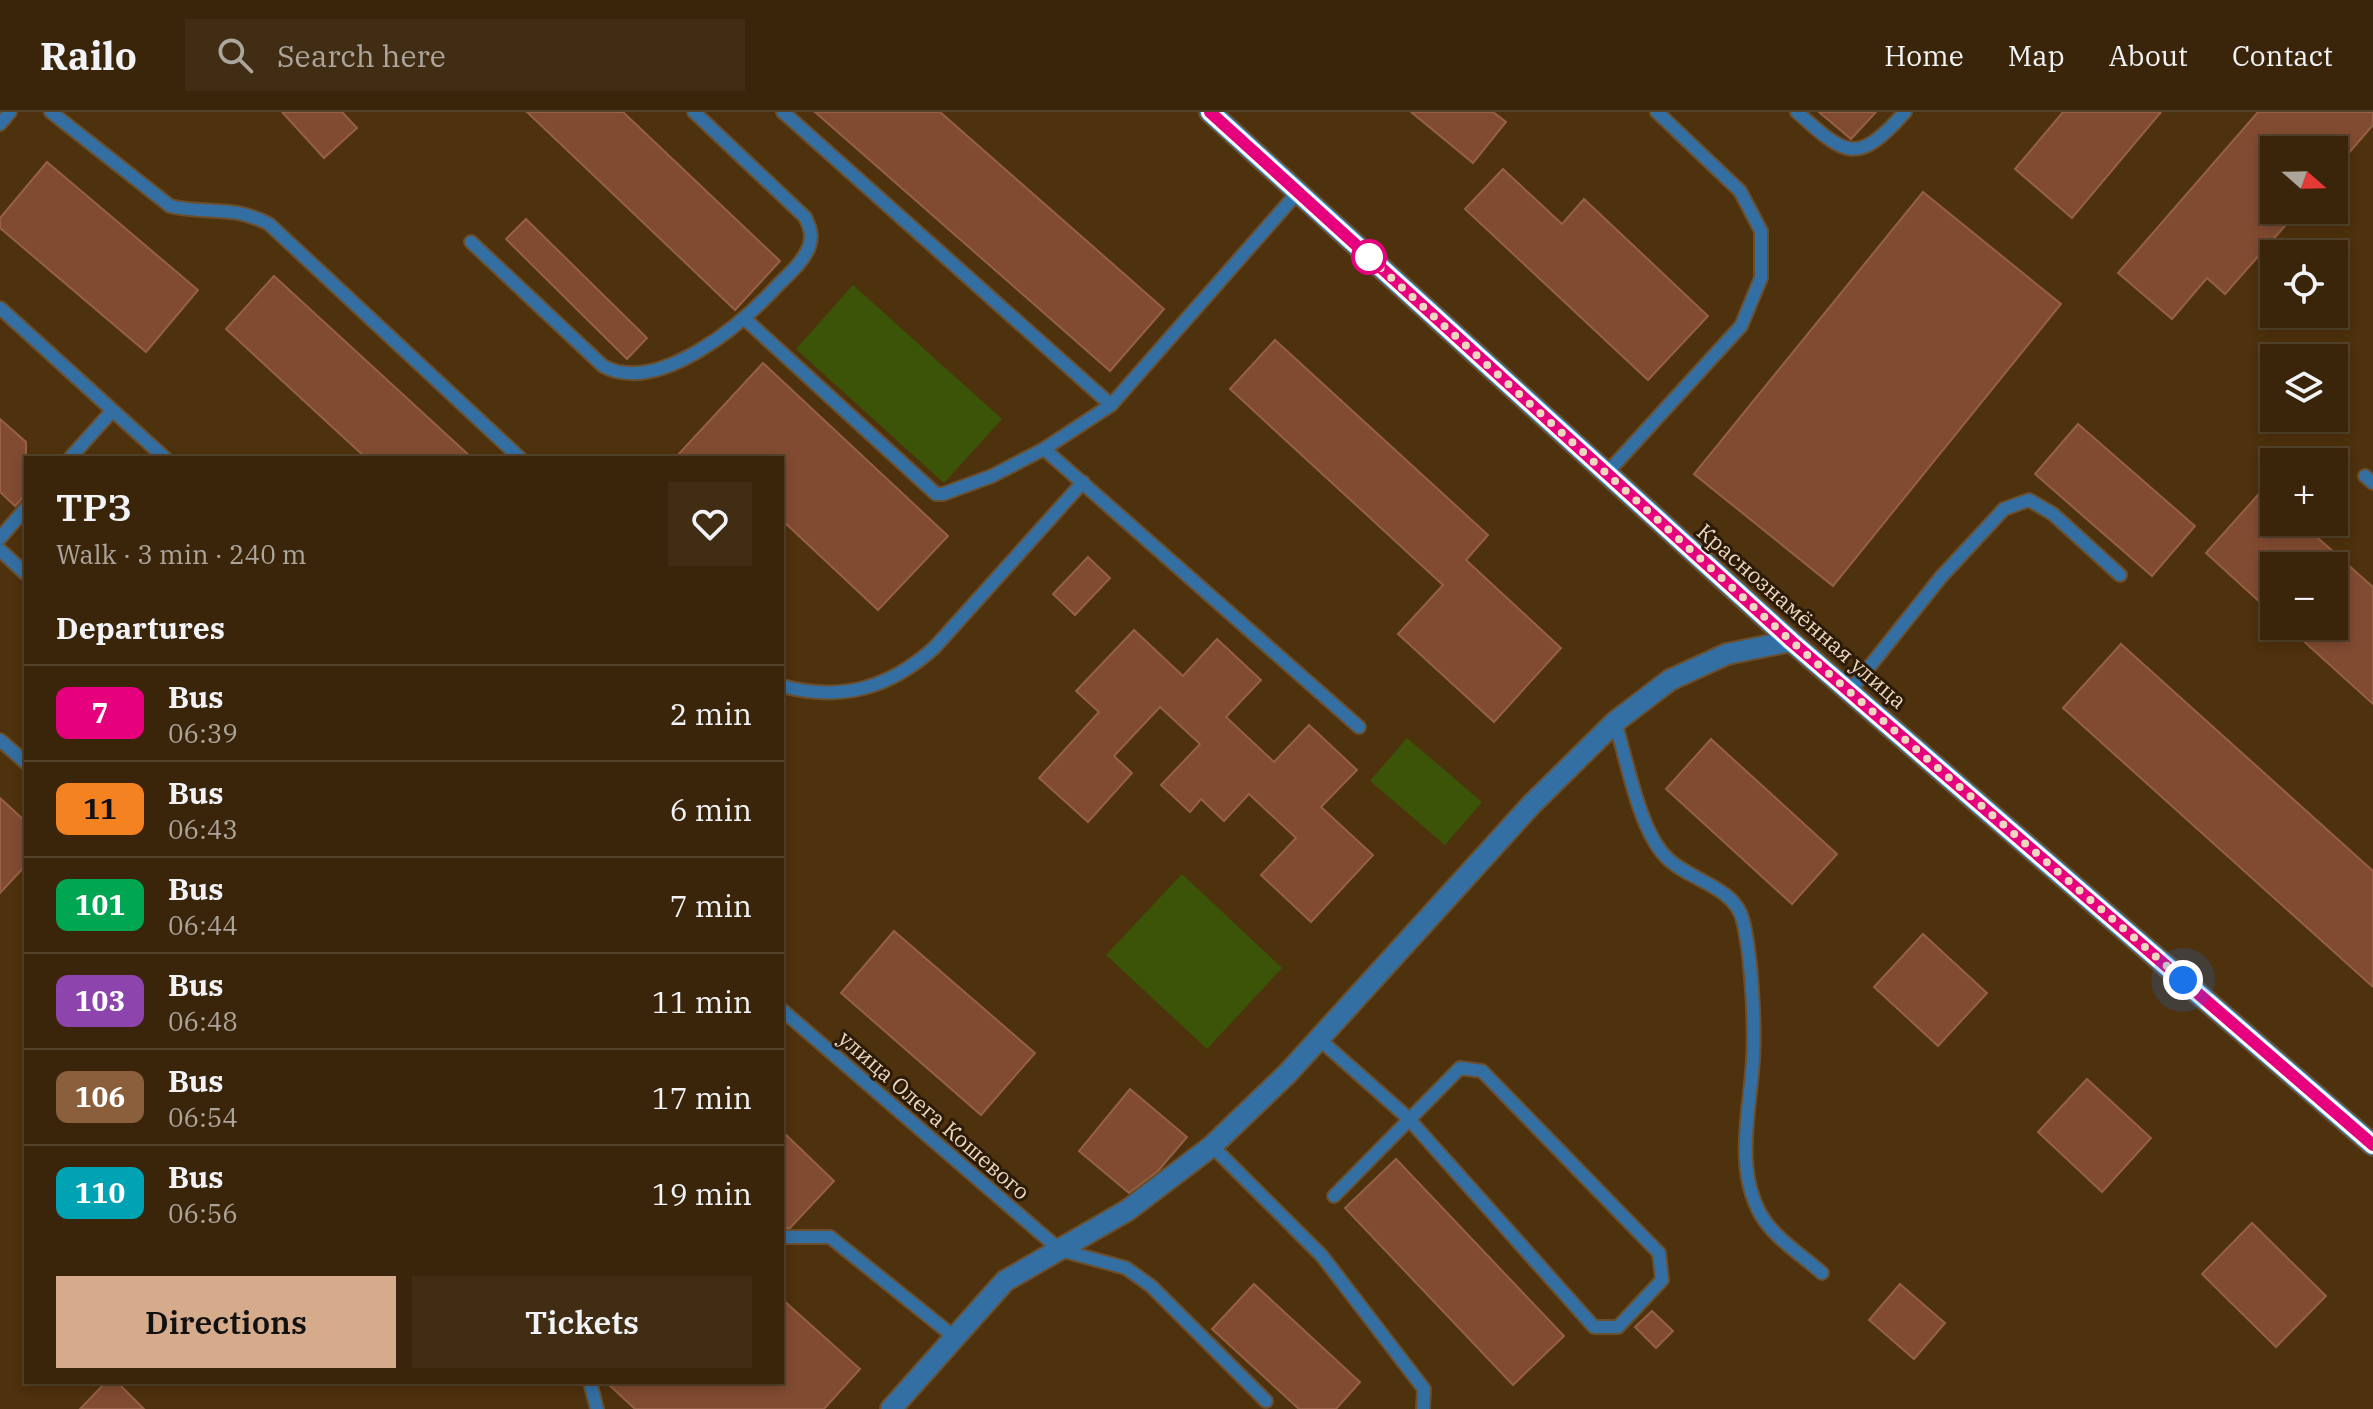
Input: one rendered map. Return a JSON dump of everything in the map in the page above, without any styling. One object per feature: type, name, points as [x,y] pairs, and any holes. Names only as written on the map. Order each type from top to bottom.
[{"type":"main road","name":"Краснознамённая улица","points":[[1210,112],[1791,641],[2373,1145]]},
{"type":"street","points":[[891,1409],[1005,1281],[1128,1210],[1212,1146],[1319,1039],[1531,805],[1615,722],[1670,680],[1727,654],[1791,641]]},
{"type":"lane","points":[[0,124],[10,112]]},
{"type":"lane","points":[[51,112],[170,206],[191,211],[220,208],[248,213],[269,224],[518,456]]},
{"type":"lane","points":[[783,112],[1111,405]]},
{"type":"lane","points":[[1606,474],[1741,326],[1761,278],[1761,231],[1740,191],[1657,112]]},
{"type":"lane","points":[[1797,112],[1834,145],[1853,149],[1878,142],[1905,112]]},
{"type":"lane","points":[[471,242],[603,366],[614,372],[667,367],[746,320],[803,258],[810,244],[811,229],[805,217],[702,115]]},
{"type":"lane","points":[[746,320],[936,494],[992,476],[1044,449],[1111,405],[1298,192]]},
{"type":"lane","points":[[0,308],[163,456]]},
{"type":"lane","points":[[72,456],[112,411]]},
{"type":"lane","points":[[1044,449],[1359,727]]},
{"type":"lane","points":[[784,686],[837,693],[885,684],[908,671],[935,647],[1083,482]]},
{"type":"lane","points":[[1850,691],[1941,577],[2004,509],[2029,500],[2053,514],[2120,575]]},
{"type":"lane","points":[[0,538],[24,510]]},
{"type":"lane","points":[[0,550],[24,572]]},
{"type":"lane","points":[[1615,722],[1650,831],[1667,858],[1737,904],[1743,922],[1750,987],[1753,1070],[1744,1129],[1747,1167],[1759,1213],[1774,1233],[1822,1273]]},
{"type":"lane","points":[[0,740],[24,761]]},
{"type":"lane","name":"улица Олега Кошевого","points":[[784,1012],[1060,1250]]},
{"type":"lane","points":[[1319,1039],[1407,1117],[1594,1327],[1618,1327],[1662,1280],[1659,1253],[1482,1071],[1460,1068],[1407,1117],[1334,1196]]},
{"type":"lane","points":[[1212,1146],[1322,1256],[1424,1389],[1423,1409]]},
{"type":"lane","points":[[784,1237],[830,1237],[953,1336]]},
{"type":"lane","points":[[1060,1250],[1126,1268],[1151,1286],[1266,1401]]},
{"type":"lane","points":[[591,1384],[597,1409]]},
{"type":"green space","points":[[853,285],[1002,419],[944,483],[796,349]]},
{"type":"green space","points":[[1407,738],[1482,802],[1445,845],[1370,781]]},
{"type":"green space","points":[[1182,874],[1282,968],[1207,1049],[1106,955]]},
{"type":"building","points":[[282,112],[342,112],[357,128],[324,158]]},
{"type":"building","points":[[527,112],[623,112],[780,261],[735,310]]},
{"type":"building","points":[[815,112],[940,112],[1164,309],[1110,371]]},
{"type":"building","points":[[1411,112],[1493,112],[1506,122],[1473,163]]},
{"type":"building","points":[[1819,112],[1876,112],[1851,139]]},
{"type":"building","points":[[2063,112],[2161,112],[2072,218],[2015,169]]},
{"type":"building","points":[[2258,112],[2373,112],[2373,125],[2348,154],[2348,136],[2260,136],[2260,224],[2287,224],[2273,240],[2260,240],[2260,254],[2225,294],[2207,278],[2172,319],[2118,273]]},
{"type":"building","points":[[47,162],[198,290],[146,352],[0,228],[0,218]]},
{"type":"building","points":[[1503,169],[1562,224],[1584,199],[1708,316],[1648,380],[1465,209]]},
{"type":"building","points":[[1923,192],[2061,304],[1833,586],[1694,474]]},
{"type":"building","points":[[526,219],[647,338],[627,359],[506,239]]},
{"type":"building","points":[[274,276],[470,456],[364,456],[226,329]]},
{"type":"building","points":[[1275,340],[1488,535],[1466,560],[1561,648],[1494,722],[1398,634],[1443,585],[1230,389]]},
{"type":"building","points":[[763,363],[948,536],[878,610],[784,522],[784,456],[677,456]]},
{"type":"building","points":[[0,419],[26,442],[26,456],[24,496],[15,506],[0,492]]},
{"type":"building","points":[[2078,424],[2195,526],[2152,576],[2035,474]]},
{"type":"building","points":[[2260,493],[2260,536],[2316,536],[2334,552],[2260,552],[2260,602],[2206,553]]},
{"type":"building","points":[[1088,557],[1110,578],[1075,615],[1053,594]]},
{"type":"building","points":[[2348,565],[2373,587],[2373,704],[2302,640],[2348,640]]},
{"type":"building","points":[[1134,630],[1183,676],[1217,639],[1261,680],[1226,717],[1274,762],[1309,725],[1357,770],[1321,807],[1373,855],[1311,922],[1261,875],[1296,838],[1249,794],[1224,821],[1201,799],[1190,812],[1161,785],[1200,744],[1160,707],[1114,756],[1132,773],[1088,822],[1039,778],[1099,712],[1076,691]]},
{"type":"building","points":[[2121,644],[2373,871],[2373,987],[2063,708]]},
{"type":"building","points":[[1711,739],[1837,854],[1792,904],[1666,789]]},
{"type":"building","points":[[0,798],[24,820],[24,867],[0,893]]},
{"type":"building","points":[[894,931],[1035,1053],[981,1115],[841,993]]},
{"type":"building","points":[[1923,934],[1987,993],[1938,1046],[1874,987]]},
{"type":"building","points":[[2087,1079],[2151,1138],[2102,1192],[2038,1132]]},
{"type":"building","points":[[1130,1089],[1187,1137],[1158,1171],[1129,1193],[1079,1151]]},
{"type":"building","points":[[784,1133],[834,1181],[790,1228],[784,1228]]},
{"type":"building","points":[[1396,1159],[1564,1336],[1513,1385],[1345,1208]]},
{"type":"building","points":[[2252,1223],[2326,1296],[2276,1347],[2202,1274]]},
{"type":"building","points":[[1254,1284],[1360,1382],[1336,1409],[1299,1409],[1212,1329]]},
{"type":"building","points":[[1900,1284],[1945,1323],[1914,1359],[1869,1320]]},
{"type":"building","points":[[784,1301],[860,1369],[824,1409],[635,1409],[608,1384],[784,1384]]},
{"type":"building","points":[[1652,1311],[1673,1331],[1656,1348],[1635,1327]]},
{"type":"building","points":[[104,1384],[119,1384],[144,1409],[80,1409]]},
{"type":"bus line","name":"7","points":[[1210,112],[1791,641],[2373,1145]]},
{"type":"route","points":[[1369,257],[1364,253],[1791,641],[2183,980]]}]
